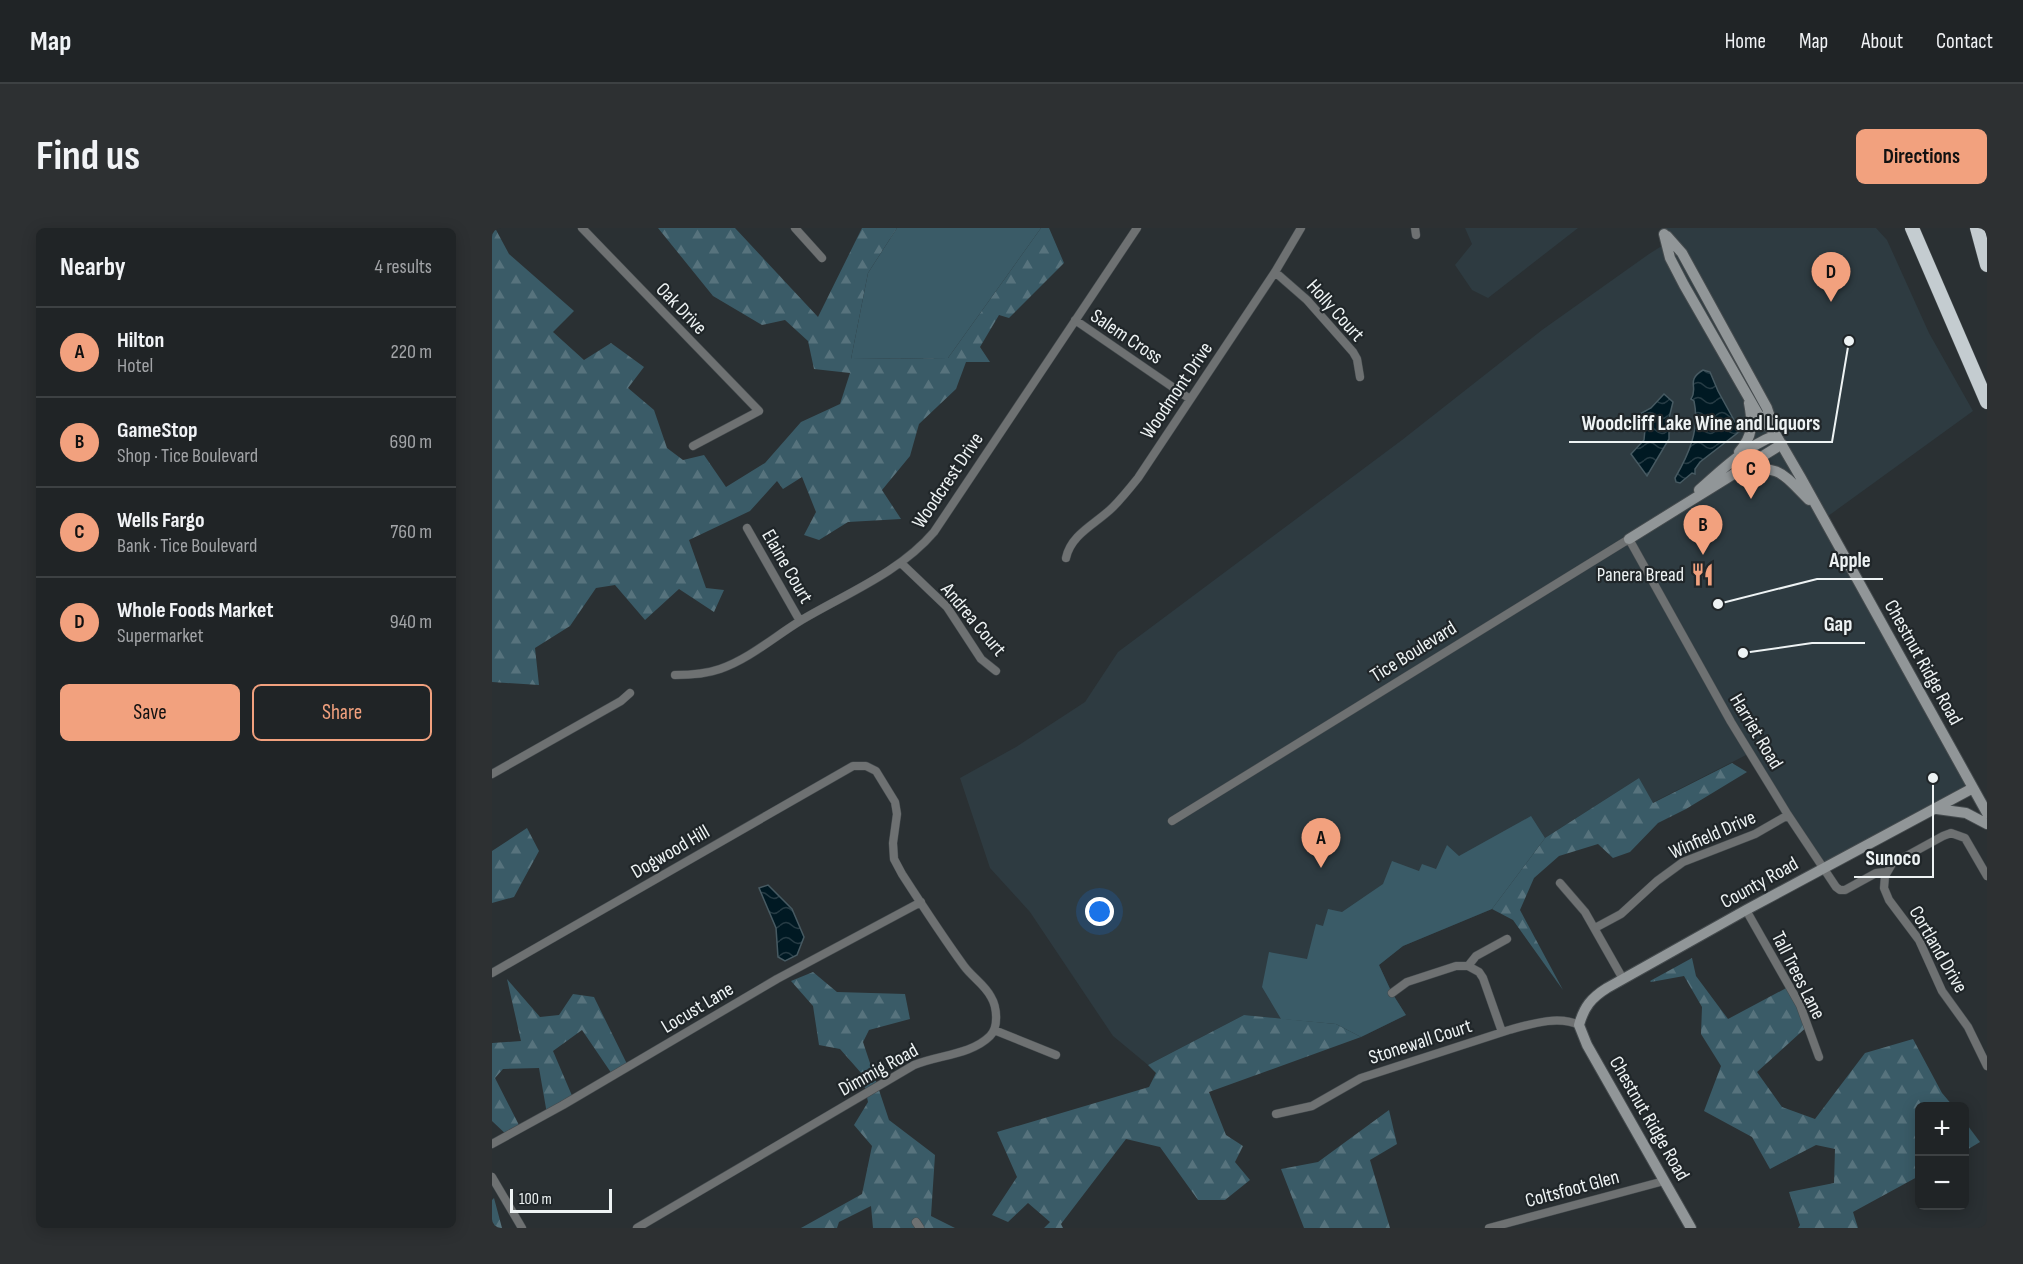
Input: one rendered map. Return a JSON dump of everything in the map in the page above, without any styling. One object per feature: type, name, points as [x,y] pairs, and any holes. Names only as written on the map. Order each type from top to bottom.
[{"type":"highway","points":[[1912,228],[1987,402]]},
{"type":"highway","points":[[1977,228],[1987,265]]},
{"type":"main road","name":"Chestnut Ridge Road","points":[[1663,231],[1670,258],[1677,272],[1758,414],[1779,440]]},
{"type":"main road","name":"Chestnut Ridge Road","points":[[1663,231],[1682,253],[1767,408],[1779,440],[1987,813]]},
{"type":"main road","points":[[1727,472],[1751,435],[1753,424],[1748,397]]},
{"type":"main road","name":"Tice Boulevard","points":[[1629,539],[1674,512],[1727,472],[1757,444],[1779,440]]},
{"type":"main road","points":[[1727,472],[1760,468],[1774,470],[1785,476],[1818,509]]},
{"type":"main road","name":"County Road","points":[[1579,1025],[1584,1010],[1592,998],[1623,979],[1973,788]]},
{"type":"main road","points":[[1936,808],[1966,813],[1987,824]]},
{"type":"main road","name":"Chestnut Ridge Road","points":[[1579,1025],[1591,1053],[1691,1228]]},
{"type":"street","name":"Oak Drive","points":[[582,228],[759,411],[693,446]]},
{"type":"street","points":[[795,228],[822,258]]},
{"type":"street","name":"Woodcrest Drive","points":[[675,675],[695,675],[721,668],[745,656],[914,553],[934,532],[1137,228]]},
{"type":"street","name":"Woodmont Drive","points":[[1066,558],[1068,549],[1077,536],[1094,524],[1126,493],[1275,272],[1301,228]]},
{"type":"street","name":"Holly Court","points":[[1275,272],[1307,300],[1353,352],[1360,368],[1360,376]]},
{"type":"street","name":"Salem Cross","points":[[1075,320],[1190,399]]},
{"type":"street","name":"Elaine Court","points":[[747,528],[800,621]]},
{"type":"street","name":"Harriet Road","points":[[1629,539],[1731,722],[1788,815],[1836,887],[1842,891],[1876,873],[1886,872]]},
{"type":"street","name":"Tice Boulevard","points":[[1172,821],[1629,539]]},
{"type":"street","name":"Andrea Court","points":[[901,563],[947,607],[981,659],[996,671]]},
{"type":"street","points":[[492,774],[621,701],[630,693]]},
{"type":"street","name":"Dogwood Hill","points":[[492,973],[853,766],[866,766],[876,771],[895,802],[897,814],[892,843],[894,859],[921,902]]},
{"type":"street","name":"Winfield Drive","points":[[1595,928],[1621,914],[1657,880],[1683,862],[1755,834],[1788,815]]},
{"type":"street","points":[[1886,872],[1896,862],[1945,834],[1951,833],[1965,838],[1987,876]]},
{"type":"street","name":"Cortland Drive","points":[[1886,872],[1884,884],[1887,896],[1919,940],[1942,991],[1968,1028],[1987,1065]]},
{"type":"street","points":[[1560,883],[1595,928],[1623,979]]},
{"type":"street","points":[[921,902],[963,965],[991,996],[995,1010],[994,1030],[1056,1055]]},
{"type":"street","name":"Locust Lane","points":[[492,1144],[563,1105],[777,979],[921,902]]},
{"type":"street","name":"Tall Trees Lane","points":[[1746,910],[1800,1005],[1819,1056]]},
{"type":"street","points":[[1468,966],[1476,956],[1507,939]]},
{"type":"street","points":[[1392,993],[1407,982],[1456,966],[1468,966],[1479,972],[1483,978],[1502,1032]]},
{"type":"street","name":"Stonewall Court","points":[[1276,1114],[1312,1106],[1361,1078],[1502,1032],[1547,1022],[1566,1021],[1579,1025]]},
{"type":"street","name":"Dimmig Road","points":[[637,1228],[914,1065],[976,1045],[986,1040],[994,1030]]},
{"type":"street","points":[[492,1177],[522,1228]]},
{"type":"street","name":"Coltsfoot Glen","points":[[1489,1228],[1664,1181]]},
{"type":"shaded area","points":[[1465,228],[1578,228],[1488,298],[1472,290],[1455,265],[1472,244]]},
{"type":"shaded area","points":[[1661,228],[1876,228],[1887,240],[1929,333],[1973,411],[1824,519],[1973,788],[1823,869],[1750,753],[1652,803],[1639,778],[1545,838],[1492,909],[1403,946],[1379,965],[1392,993],[1406,1015],[1361,1037],[1336,1024],[1244,1015],[1148,1065],[1113,1036],[1030,912],[990,868],[960,778],[1016,747],[1085,702],[1118,652],[1402,440],[1542,330],[1668,242]]},
{"type":"green space","points":[[492,228],[495,228],[509,254],[574,311],[553,332],[584,360],[611,343],[644,367],[628,388],[654,410],[667,448],[683,460],[704,455],[726,487],[765,463],[801,422],[840,404],[850,373],[814,369],[808,341],[785,320],[762,325],[713,296],[658,228],[735,228],[818,317],[862,228],[897,228],[868,273],[851,359],[948,358],[1041,228],[1049,228],[1064,263],[1009,318],[999,315],[980,347],[990,362],[966,362],[956,389],[919,424],[910,456],[882,490],[901,519],[848,522],[819,540],[804,535],[816,512],[802,477],[783,489],[777,481],[750,511],[689,540],[706,588],[724,590],[714,612],[679,589],[645,620],[615,585],[596,588],[570,626],[535,648],[539,685],[492,682]]},
{"type":"green space","points":[[897,228],[1041,228],[948,358],[851,359],[868,273]]},
{"type":"green space","points":[[1732,763],[1747,772],[1658,823],[1630,852],[1613,858],[1598,844],[1559,856],[1534,878],[1520,910],[1563,990],[1513,920],[1492,909],[1545,838],[1639,778],[1653,803]]},
{"type":"green space","points":[[1531,816],[1545,838],[1492,909],[1403,946],[1379,965],[1392,993],[1406,1015],[1361,1037],[1336,1024],[1281,1019],[1262,987],[1269,952],[1307,959],[1316,924],[1323,926],[1328,909],[1342,912],[1383,884],[1392,861],[1419,871],[1422,864],[1436,869],[1447,845],[1459,856]]},
{"type":"green space","points":[[527,828],[539,851],[514,897],[492,903],[492,851]]},
{"type":"green space","points":[[1692,958],[1696,976],[1728,1019],[1790,986],[1810,1024],[1757,1072],[1782,1107],[1815,1119],[1865,1053],[1913,1039],[1942,1093],[1950,1102],[1915,1102],[1915,1178],[1853,1212],[1858,1228],[1798,1228],[1800,1225],[1789,1192],[1834,1183],[1835,1149],[1816,1145],[1770,1169],[1752,1137],[1704,1111],[1721,1066],[1701,1034],[1702,1007],[1684,976],[1650,981]]},
{"type":"green space","points":[[813,972],[837,992],[905,994],[910,1019],[869,1030],[863,1042],[889,1120],[935,1155],[931,1216],[955,1228],[873,1228],[871,1206],[839,1222],[837,1228],[801,1228],[862,1194],[872,1146],[854,1125],[868,1102],[862,1074],[840,1049],[819,1045],[813,1006],[791,981]]},
{"type":"green space","points":[[507,979],[540,1017],[559,1015],[573,994],[594,997],[628,1066],[614,1077],[582,1030],[553,1051],[573,1098],[547,1114],[539,1068],[503,1069],[495,1078],[521,1129],[509,1137],[492,1121],[492,1043],[521,1041]]},
{"type":"green space","points":[[1244,1015],[1336,1024],[1361,1037],[1209,1092],[1226,1135],[1243,1146],[1235,1162],[1250,1180],[1225,1200],[1198,1200],[1160,1147],[1126,1139],[1061,1224],[1063,1228],[1044,1228],[1050,1222],[1028,1203],[1008,1222],[992,1215],[1017,1177],[997,1132],[1149,1087],[1156,1073],[1148,1065]]},
{"type":"green space","points":[[1389,1110],[1397,1144],[1370,1160],[1390,1228],[1304,1228],[1281,1169],[1318,1162]]},
{"type":"green space","points":[[1969,1127],[1980,1142],[1969,1149]]},
{"type":"green space","points":[[494,1198],[502,1228],[492,1228],[492,1200]]},
{"type":"water","points":[[1703,370],[1710,372],[1740,431],[1700,462],[1695,469],[1695,474],[1692,473],[1680,483],[1676,482],[1675,478],[1689,450],[1696,421],[1694,401],[1691,399],[1694,391],[1693,381]]},
{"type":"water","points":[[1664,394],[1673,402],[1669,418],[1669,439],[1647,476],[1631,454],[1644,440],[1645,429],[1636,416],[1651,408]]},
{"type":"water","points":[[768,885],[792,909],[804,937],[797,955],[785,961],[778,957],[776,928],[759,888]]},
{"type":"place","name":"Whole Foods Market","points":[[1831,302]]},
{"type":"place","name":"Woodcliff Lake Wine and Liquors","points":[[1849,341]]},
{"type":"place","name":"Wells Fargo","points":[[1751,499]]},
{"type":"place","name":"GameStop","points":[[1703,555]]},
{"type":"place","name":"Panera Bread","points":[[1702,574]]},
{"type":"place","name":"Apple","points":[[1718,604]]},
{"type":"place","name":"Gap","points":[[1743,653]]},
{"type":"place","name":"Sunoco","points":[[1933,778]]},
{"type":"place","name":"Hilton","points":[[1321,868]]}]
